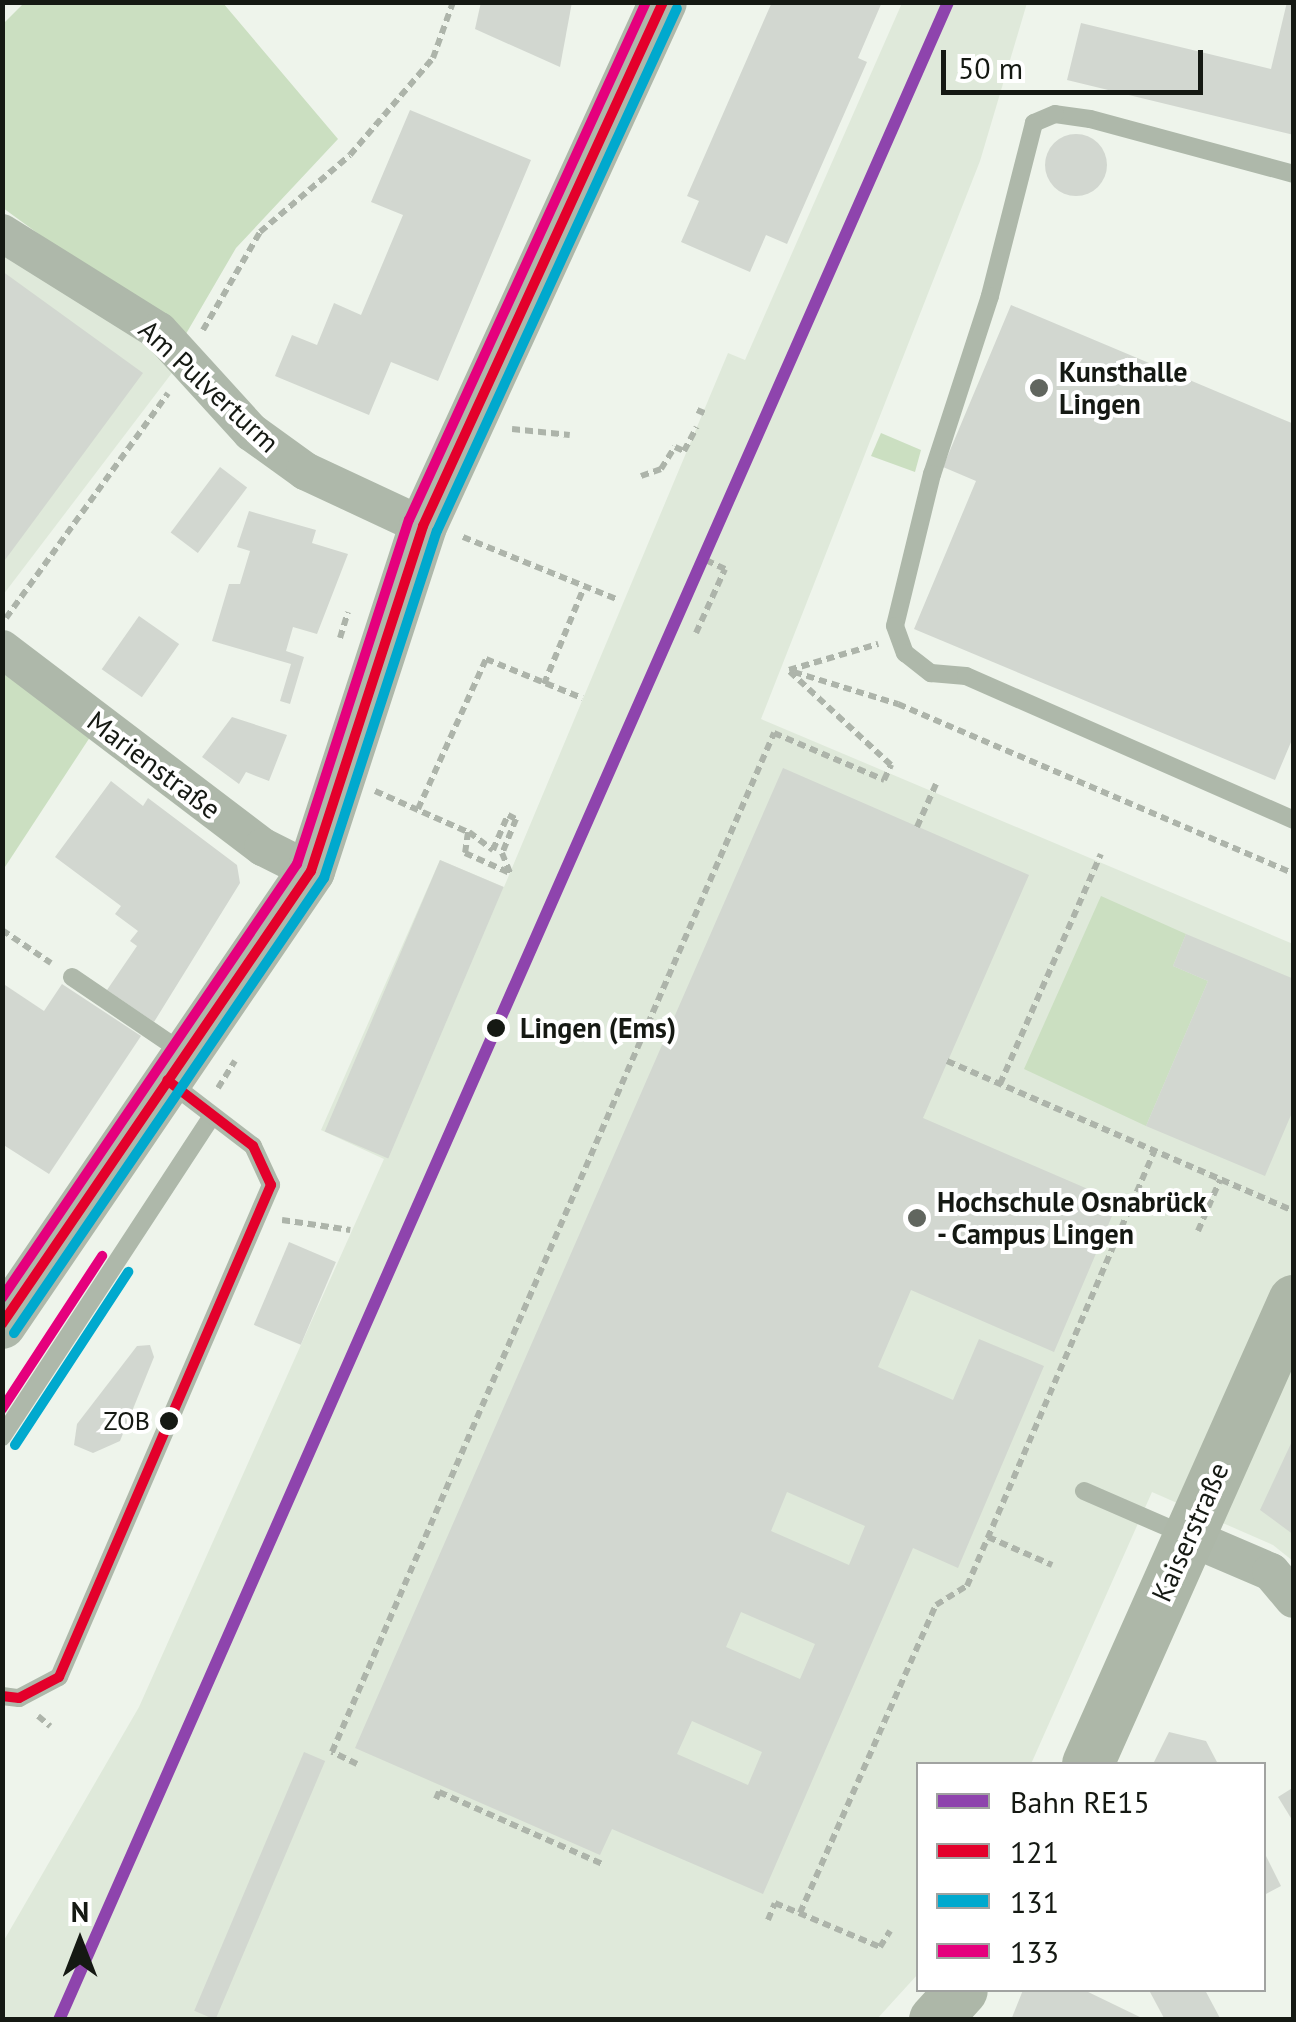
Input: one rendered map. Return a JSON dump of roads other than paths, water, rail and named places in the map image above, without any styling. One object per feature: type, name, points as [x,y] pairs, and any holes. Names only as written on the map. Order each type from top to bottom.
[{"type":"main road","name":"Kaiserstraße","points":[[1089,1762],[1294,1301]]},
{"type":"main road","points":[[935,2020],[960,1992]]},
{"type":"street","points":[[2,1325],[311,871],[442,531],[663,2]]},
{"type":"street","name":"Am Pulverturm","points":[[2,233],[159,331],[252,432],[305,471],[442,531]]},
{"type":"street","name":"Marienstraße","points":[[2,650],[262,848],[311,871]]},
{"type":"street","points":[[1187,1536],[1271,1572],[1294,1598]]},
{"type":"lane","points":[[1294,174],[1090,119],[1056,114],[1034,123],[898,600],[897,638],[930,672],[966,676],[1294,820]]},
{"type":"lane","points":[[2,1696],[32,1693],[59,1677],[271,1185],[253,1146],[211,1118],[176,1067],[72,977]]},
{"type":"lane","points":[[2,1437],[211,1118]]},
{"type":"lane","points":[[1084,1491],[1187,1536]]},
{"type":"rail line","name":"RE15","points":[[59,2020],[948,2]]},
{"type":"place","name":"Kunsthalle Lingen","points":[[1039,388]]},
{"type":"place","name":"Lingen (Ems)","points":[[496,1028]]},
{"type":"place","name":"Hochschule Osnabrück - Campus Lingen","points":[[917,1218]]},
{"type":"place","name":"ZOB","points":[[169,1421]]}]
